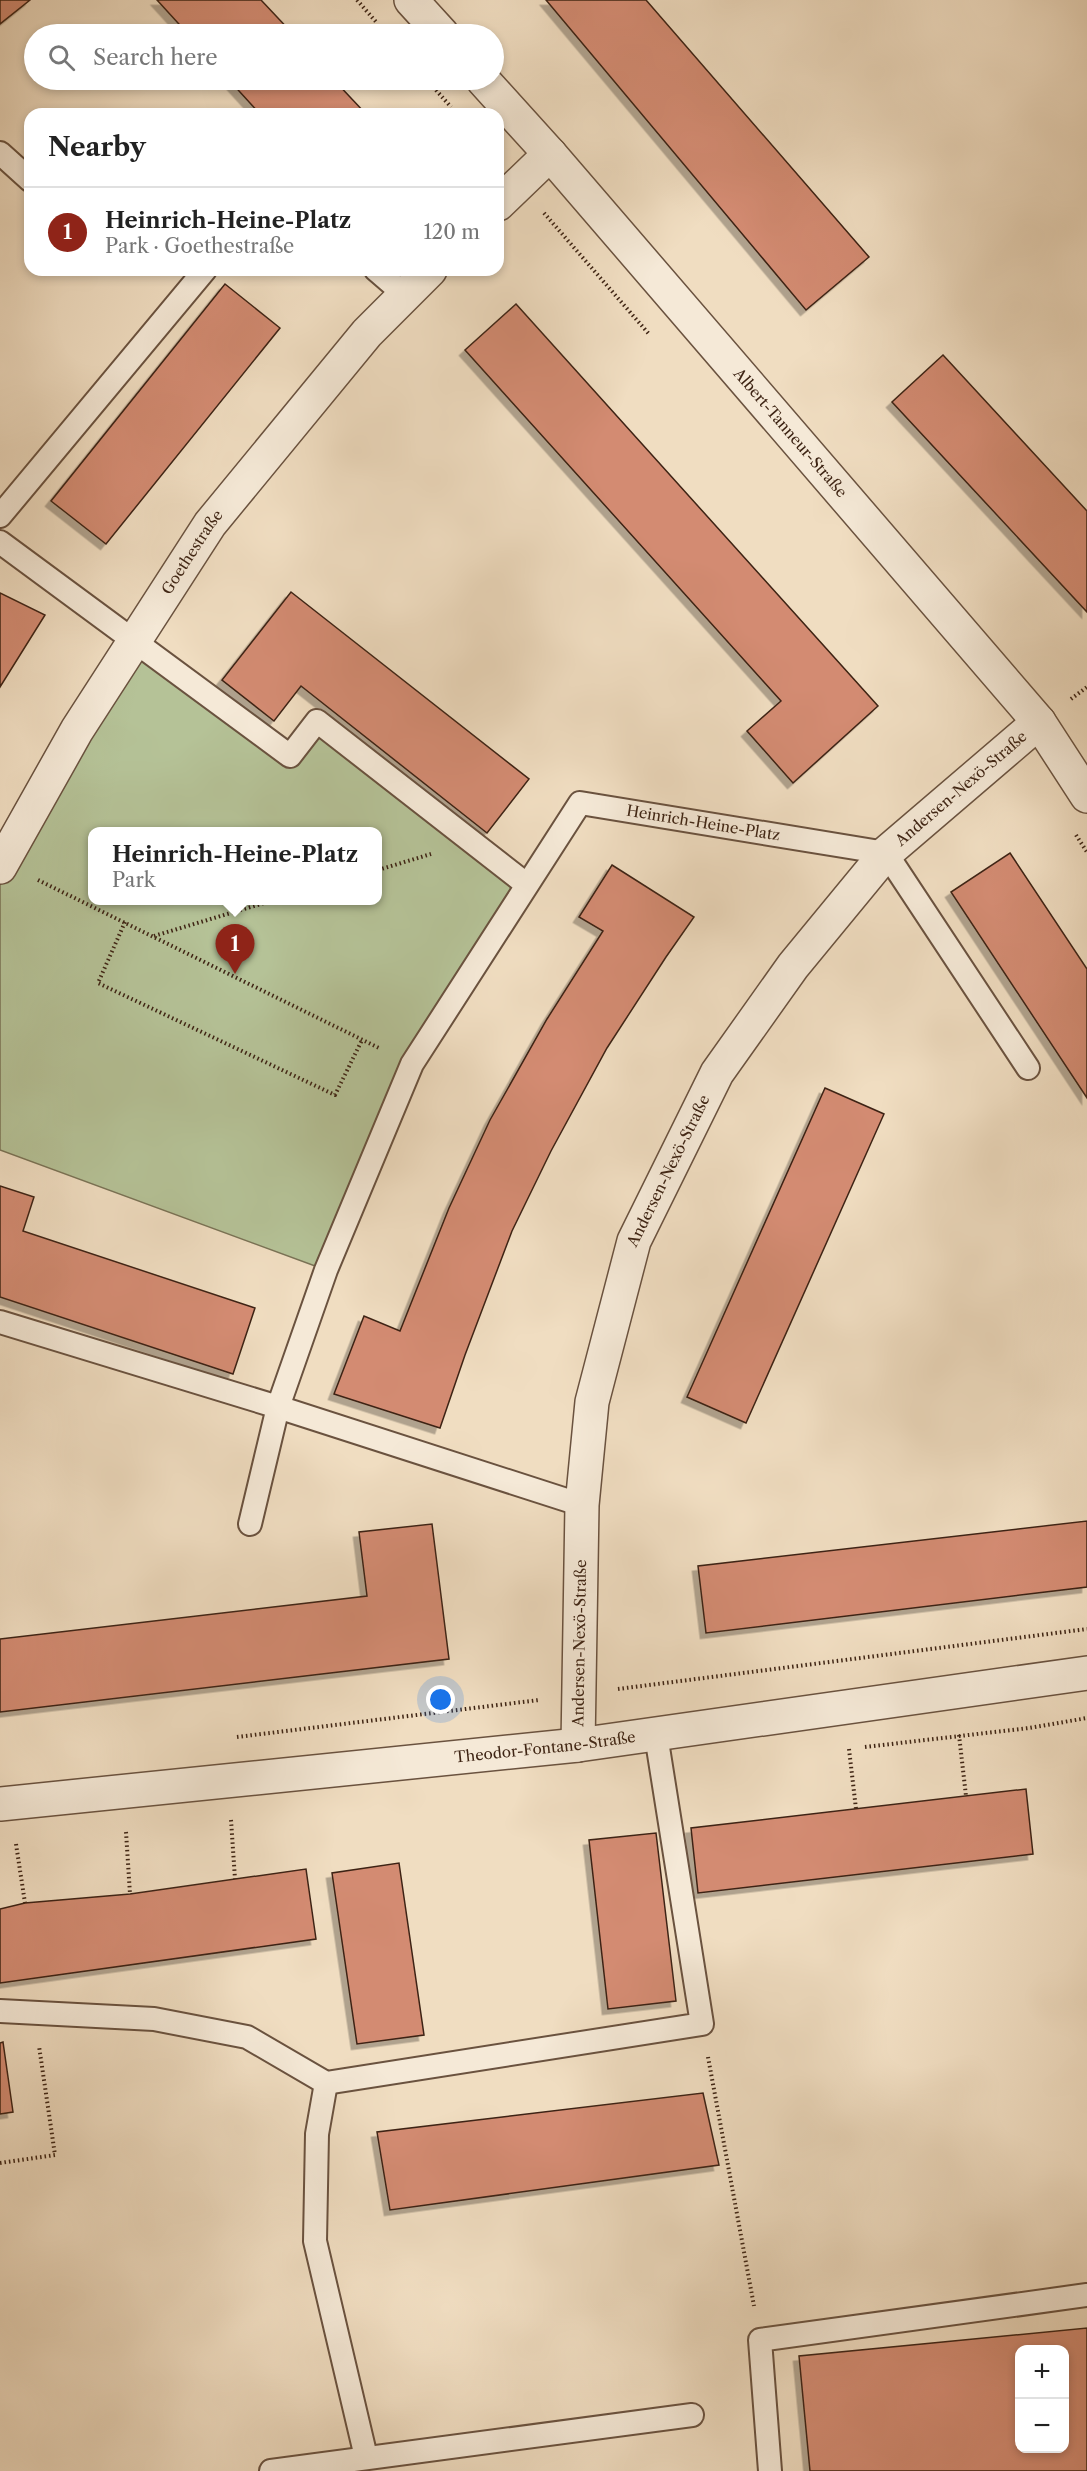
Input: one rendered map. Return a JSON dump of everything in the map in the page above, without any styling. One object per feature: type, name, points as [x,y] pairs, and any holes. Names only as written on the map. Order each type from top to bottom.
[{"type":"street","points":[[411,0],[433,24]]},
{"type":"street","name":"Albert-Tanneur-Straße","points":[[492,90],[550,154],[1039,722],[1087,796]]},
{"type":"street","points":[[504,198],[550,154]]},
{"type":"street","name":"Goethestraße","points":[[1,865],[77,730],[210,524],[367,333],[424,276]]},
{"type":"street","name":"Andersen-Nexö-Straße","points":[[578,1745],[582,1505],[592,1402],[634,1241],[717,1073],[794,966],[886,853],[1039,722]]},
{"type":"street","name":"Theodor-Fontane-Straße","points":[[0,1804],[578,1745],[1087,1673]]},
{"type":"lane","points":[[0,153],[24,175]]},
{"type":"lane","points":[[0,516],[200,276]]},
{"type":"lane","points":[[383,276],[405,295]]},
{"type":"lane","points":[[0,542],[290,756],[316,721],[526,884]]},
{"type":"lane","name":"Heinrich-Heine-Platz","points":[[250,1524],[278,1407],[326,1270],[412,1064],[580,803],[886,853]]},
{"type":"lane","points":[[886,853],[1028,1068]]},
{"type":"lane","points":[[0,1322],[278,1407],[582,1505]]},
{"type":"lane","points":[[0,2011],[154,2019],[247,2037],[326,2083],[702,2024],[656,1735]]},
{"type":"lane","points":[[326,2083],[317,2134],[315,2241],[366,2457]]},
{"type":"lane","points":[[770,2471],[760,2340],[1087,2295]]},
{"type":"lane","points":[[271,2471],[692,2415]]},
{"type":"path","points":[[357,0],[378,24]]},
{"type":"path","points":[[436,90],[453,108]]},
{"type":"path","points":[[382,869],[472,842]]},
{"type":"path","points":[[1,865],[125,922],[387,1052]]},
{"type":"path","points":[[153,936],[257,905]]},
{"type":"path","points":[[125,922],[98,983],[335,1095],[362,1040]]},
{"type":"path","points":[[236,1737],[1087,1629]]},
{"type":"path","points":[[959,1736],[966,1796]]},
{"type":"path","points":[[849,1749],[856,1809]]},
{"type":"path","points":[[231,1820],[235,1879]]},
{"type":"path","points":[[126,1832],[130,1894]]},
{"type":"path","points":[[16,1844],[25,1903]]},
{"type":"path","points":[[0,2163],[55,2155],[34,2013]]},
{"type":"path","points":[[702,2024],[760,2340]]},
{"type":"green space","points":[[134,641],[290,755],[317,721],[526,884],[412,1064],[326,1270],[0,1150],[0,867]]},
{"type":"building","points":[[0,0],[30,0],[0,24]]},
{"type":"building","points":[[157,0],[261,0],[284,24],[179,24]]},
{"type":"building","points":[[546,0],[646,0],[869,257],[806,310]]},
{"type":"building","points":[[238,90],[343,90],[360,108],[255,108]]},
{"type":"building","points":[[225,284],[280,328],[106,544],[51,501]]},
{"type":"building","points":[[516,304],[878,706],[793,783],[747,731],[781,701],[465,350]]},
{"type":"building","points":[[943,355],[1087,511],[1087,612],[892,402]]},
{"type":"building","points":[[291,592],[529,779],[487,833],[301,686],[274,721],[222,680]]},
{"type":"building","points":[[0,593],[45,615],[0,687]]},
{"type":"building","points":[[1010,853],[1087,969],[1087,1098],[951,892]]},
{"type":"building","points":[[612,865],[694,917],[607,1048],[551,1151],[512,1231],[440,1428],[334,1394],[364,1316],[400,1331],[449,1208],[490,1120],[547,1019],[603,931],[579,917]]},
{"type":"building","points":[[825,1088],[884,1114],[746,1423],[687,1397]]},
{"type":"building","points":[[0,1186],[34,1197],[23,1231],[255,1308],[233,1374],[0,1297]]},
{"type":"building","points":[[1087,1521],[1087,1587],[706,1633],[698,1566]]},
{"type":"building","points":[[432,1524],[449,1659],[0,1712],[0,1639],[367,1596],[359,1532]]},
{"type":"building","points":[[1026,1789],[1033,1854],[698,1893],[691,1828]]},
{"type":"building","points":[[656,1833],[676,2001],[608,2009],[589,1840]]},
{"type":"building","points":[[399,1863],[424,2035],[357,2044],[332,1873]]},
{"type":"building","points":[[306,1869],[316,1939],[0,1983],[0,1909],[25,1903],[130,1894]]},
{"type":"building","points":[[3,2042],[13,2112],[0,2114],[0,2043]]},
{"type":"building","points":[[703,2093],[719,2165],[390,2210],[377,2132]]},
{"type":"building","points":[[1087,2328],[1087,2471],[810,2471],[799,2356]]},
{"type":"place","name":"Heinrich-Heine-Platz","points":[[235,974]]}]
